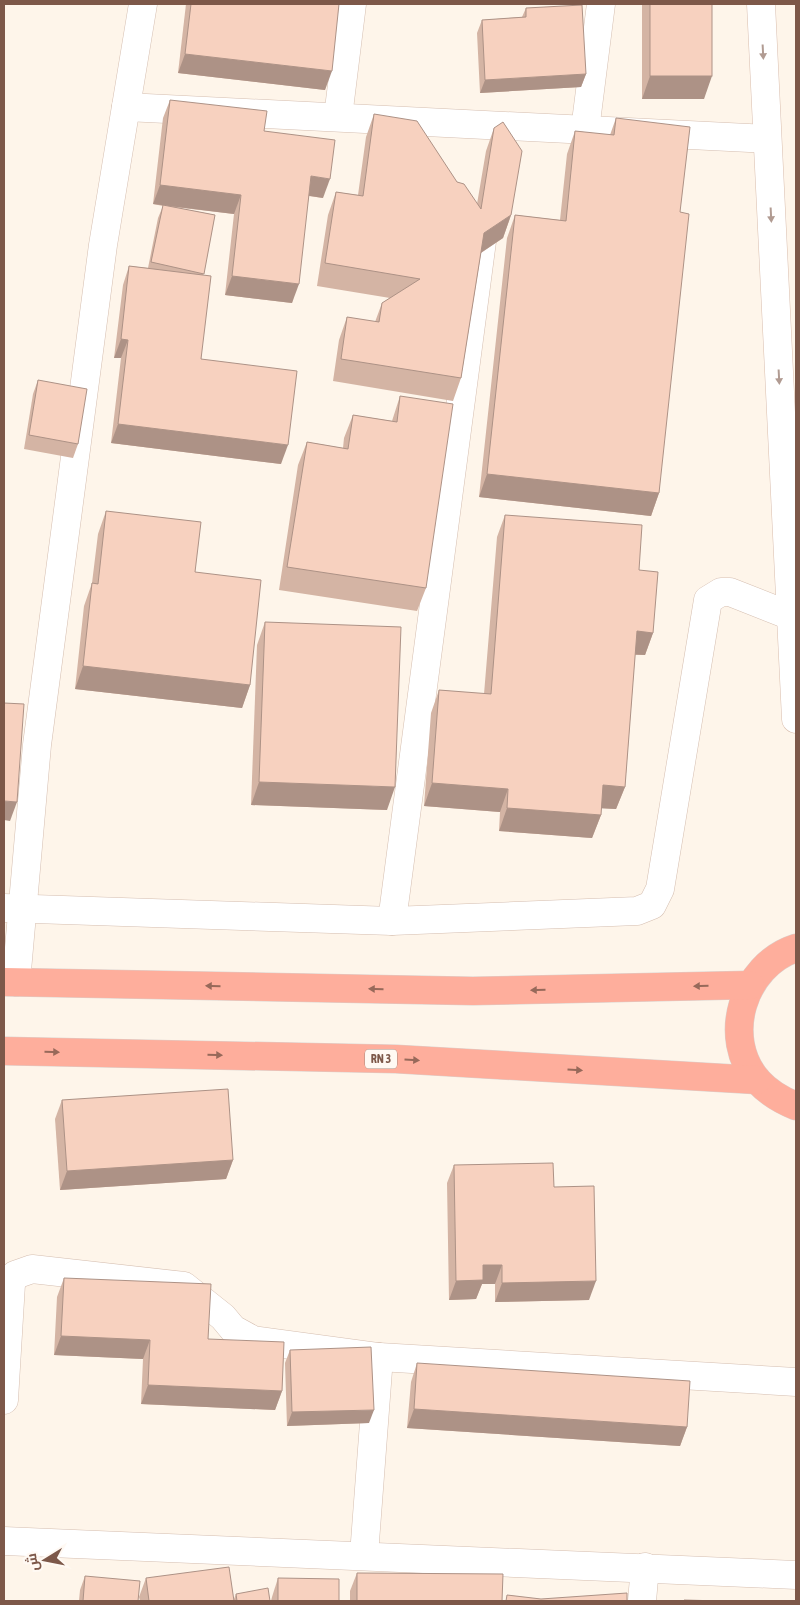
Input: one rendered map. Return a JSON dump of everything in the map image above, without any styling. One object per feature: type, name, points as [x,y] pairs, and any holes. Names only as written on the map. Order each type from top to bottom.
[{"type":"highway","points":[[796,948],[774,959],[750,985],[739,1017],[741,1050],[757,1080],[776,1098],[796,1106]]},
{"type":"highway","points":[[10,982],[473,991],[750,985]]},
{"type":"highway","name":"RN 3","points":[[4,1051],[396,1059],[757,1080]]},
{"type":"street","points":[[10,982],[13,908],[40,725],[103,245],[143,4]]},
{"type":"street","points":[[338,117],[352,4]]},
{"type":"street","points":[[584,130],[601,4]]},
{"type":"street","points":[[761,4],[794,618],[796,719]]},
{"type":"street","points":[[126,107],[498,124],[767,139]]},
{"type":"street","points":[[494,154],[498,124]]},
{"type":"street","points":[[392,921],[487,203]]},
{"type":"street","points":[[13,908],[392,921],[637,911],[652,905],[660,889],[708,600],[722,592],[730,592],[794,618]]},
{"type":"street","points":[[4,1400],[11,1284],[15,1275],[32,1269],[184,1286],[224,1317],[233,1329],[253,1340],[378,1357],[796,1382]]},
{"type":"street","points":[[364,1555],[378,1357]]},
{"type":"street","points":[[4,1541],[226,1563],[364,1555],[796,1575]]},
{"type":"street","points":[[642,1601],[645,1567]]},
{"type":"building","points":[[191,4],[339,4],[332,71],[185,54]]},
{"type":"building","points":[[650,4],[712,4],[712,76],[650,76]]},
{"type":"building","points":[[582,5],[586,74],[485,80],[482,20],[526,17],[526,8]]},
{"type":"building","points":[[170,100],[267,111],[264,131],[335,140],[330,179],[311,176],[299,284],[232,276],[241,195],[160,185]]},
{"type":"building","points":[[374,114],[417,121],[457,182],[464,184],[481,209],[494,128],[503,122],[522,151],[511,215],[484,233],[461,378],[341,359],[347,317],[379,322],[382,303],[420,279],[325,263],[336,192],[363,196]]},
{"type":"building","points":[[616,118],[690,127],[680,212],[689,214],[659,493],[487,474],[515,215],[566,221],[575,131],[614,135]]},
{"type":"building","points":[[163,205],[215,215],[204,274],[151,262]]},
{"type":"building","points":[[129,266],[211,276],[201,359],[297,371],[288,445],[118,424],[128,340],[121,339]]},
{"type":"building","points":[[38,380],[87,389],[78,444],[29,435]]},
{"type":"building","points":[[400,396],[453,404],[426,588],[287,567],[307,442],[348,449],[353,415],[397,422]]},
{"type":"building","points":[[106,511],[201,522],[195,572],[261,580],[250,685],[83,666],[92,583],[98,584]]},
{"type":"building","points":[[505,515],[642,525],[639,570],[658,572],[653,633],[637,631],[625,787],[603,785],[601,815],[507,808],[508,789],[432,783],[439,690],[491,694]]},
{"type":"building","points":[[265,622],[401,627],[395,787],[259,782]]},
{"type":"building","points":[[4,703],[24,704],[17,802],[4,801]]},
{"type":"building","points":[[228,1089],[233,1160],[67,1171],[62,1100]]},
{"type":"building","points":[[553,1163],[554,1187],[594,1186],[596,1281],[502,1283],[502,1265],[483,1265],[483,1280],[456,1281],[454,1165]]},
{"type":"building","points":[[64,1278],[211,1284],[208,1339],[284,1342],[282,1391],[148,1385],[150,1340],[61,1336]]},
{"type":"building","points":[[371,1347],[374,1410],[292,1412],[290,1350]]},
{"type":"building","points":[[417,1363],[690,1381],[687,1427],[414,1409]]},
{"type":"building","points":[[229,1567],[234,1601],[149,1601],[146,1578]]},
{"type":"building","points":[[357,1573],[503,1574],[502,1601],[357,1601]]},
{"type":"building","points":[[85,1576],[140,1581],[138,1601],[83,1601]]},
{"type":"building","points":[[278,1578],[339,1579],[339,1601],[278,1601]]},
{"type":"building","points":[[268,1588],[270,1601],[237,1601],[236,1594]]},
{"type":"building","points":[[627,1593],[627,1601],[506,1601],[507,1595],[541,1599]]},
{"type":"building","points":[[684,1600],[721,1601],[684,1601]]}]
